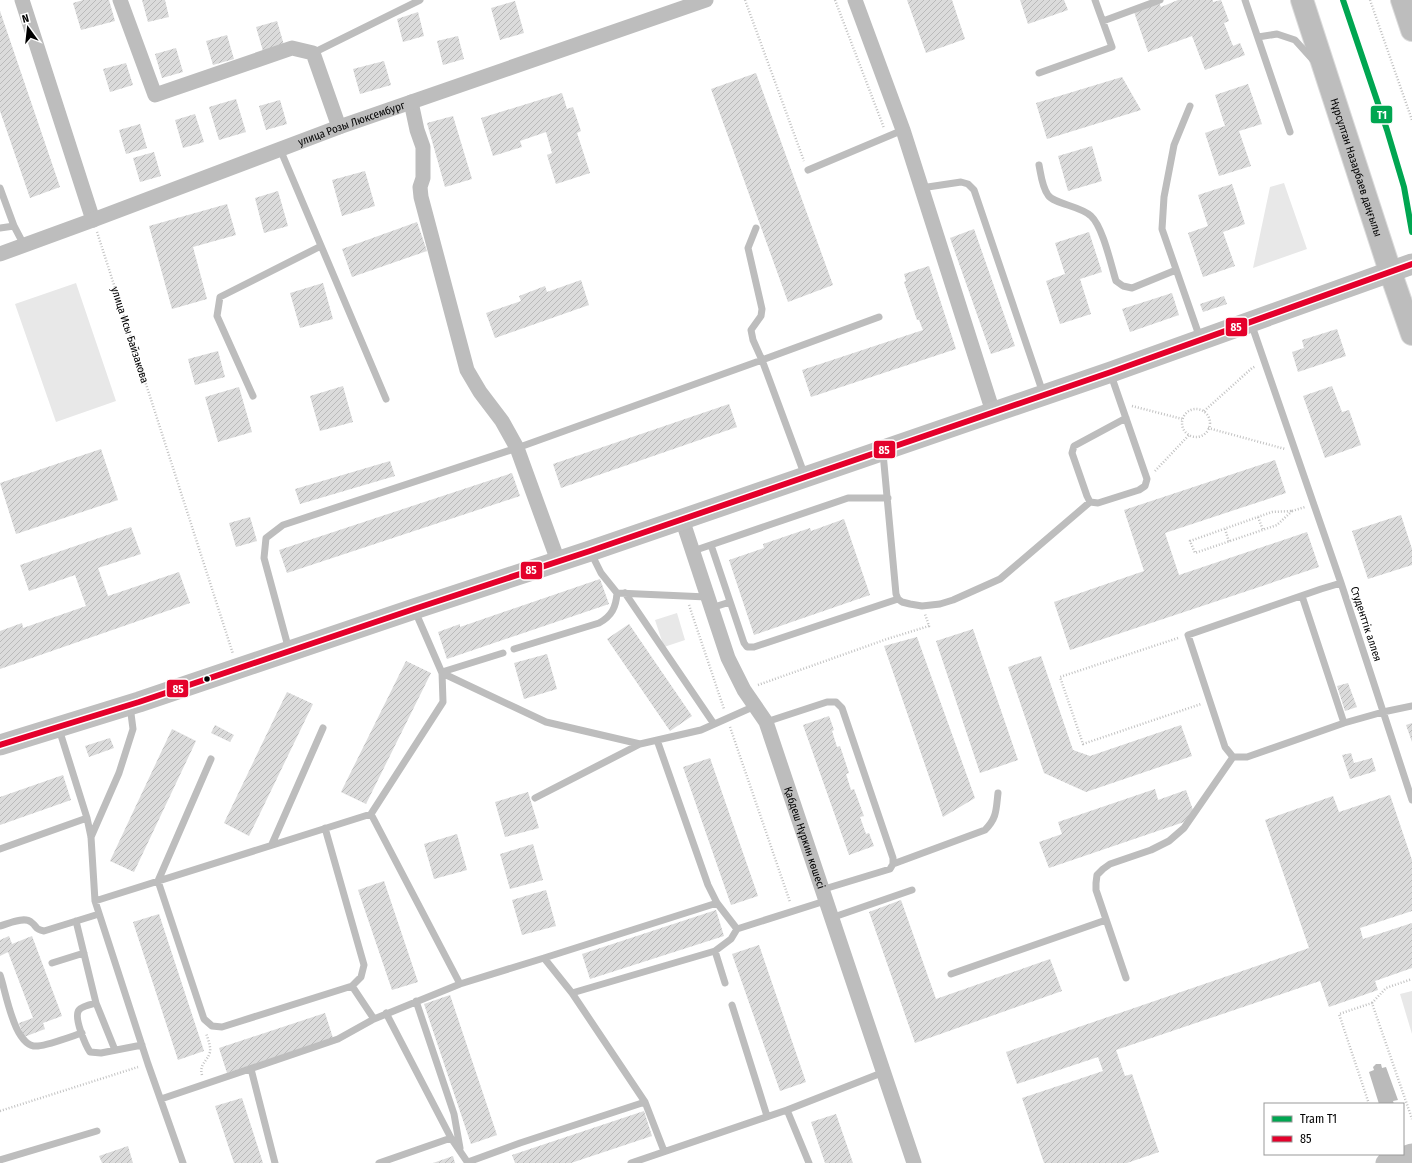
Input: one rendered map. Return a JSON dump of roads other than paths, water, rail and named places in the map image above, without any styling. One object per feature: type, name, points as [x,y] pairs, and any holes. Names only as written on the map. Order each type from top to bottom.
[{"type":"main road","name":"Нұрсұлтан Назарбаев даңғылы","points":[[1302,0],[1412,334]]},
{"type":"main road","points":[[1402,0],[1412,30]]},
{"type":"main road","points":[[0,745],[237,669],[414,609],[590,552],[805,476],[1110,372],[1412,264]]},
{"type":"main road","points":[[1386,1163],[1412,1154]]},
{"type":"street","points":[[22,0],[93,220]]},
{"type":"street","points":[[120,0],[155,95],[292,48],[313,53],[339,126]]},
{"type":"street","name":"улица Розы Люксембург","points":[[0,254],[339,126],[706,0]]},
{"type":"street","points":[[855,0],[903,130],[993,412]]},
{"type":"street","points":[[1291,0],[1316,40]]},
{"type":"street","points":[[411,102],[417,130],[423,147],[422,178],[420,187],[421,197],[466,370],[480,392],[502,421],[517,448],[558,562]]},
{"type":"street","name":"Қабдеш Нұркин көшесі","points":[[682,519],[728,658],[744,690],[766,722],[823,896],[914,1163]]},
{"type":"lane","points":[[313,53],[420,0]]},
{"type":"lane","points":[[1039,74],[1112,47],[1095,0]]},
{"type":"lane","points":[[1103,21],[1160,0]]},
{"type":"lane","points":[[1245,0],[1290,132]]},
{"type":"lane","points":[[1258,37],[1277,34],[1295,40],[1327,76]]},
{"type":"lane","points":[[1190,106],[1174,145],[1164,197],[1162,229],[1200,340]]},
{"type":"lane","points":[[808,170],[903,130]]},
{"type":"lane","points":[[280,149],[386,399]]},
{"type":"lane","points":[[1039,165],[1042,181],[1048,195],[1081,210],[1091,216],[1099,225],[1116,282],[1123,286],[1132,288],[1176,270]]},
{"type":"lane","points":[[922,188],[961,182],[968,184],[974,190],[1044,395]]},
{"type":"lane","points":[[0,188],[14,226],[24,245]]},
{"type":"lane","points":[[0,228],[14,226]]},
{"type":"lane","points":[[756,228],[748,248],[762,310],[761,316],[751,330],[753,340],[762,360],[805,476]]},
{"type":"lane","points":[[253,396],[217,316],[220,297],[321,246]]},
{"type":"lane","points":[[290,651],[264,558],[266,538],[283,525],[517,448],[879,317]]},
{"type":"lane","name":"Студенттік аллея","points":[[1251,322],[1341,583],[1412,800]]},
{"type":"lane","points":[[882,451],[888,498],[896,594],[898,599],[902,602],[922,606],[940,604],[953,600],[1000,580],[1090,502],[1098,503],[1139,490],[1145,486],[1147,479],[1110,372]]},
{"type":"lane","points":[[1090,502],[1072,453],[1074,446],[1126,418]]},
{"type":"lane","points":[[693,551],[848,498],[888,498]]},
{"type":"lane","points":[[711,545],[747,647],[754,647],[898,599]]},
{"type":"lane","points":[[590,552],[602,573],[621,593],[714,724]]},
{"type":"lane","points":[[1233,757],[1226,747],[1188,635],[1341,583]]},
{"type":"lane","points":[[621,593],[686,596],[709,602],[730,602]]},
{"type":"lane","points":[[514,649],[599,623],[607,619],[621,593]]},
{"type":"lane","points":[[1302,596],[1344,723]]},
{"type":"lane","points":[[95,901],[371,814],[443,702],[442,672],[414,609]]},
{"type":"lane","points":[[442,672],[503,653]]},
{"type":"lane","points":[[442,672],[546,722],[640,744]]},
{"type":"lane","points":[[572,993],[715,951],[731,939],[737,929],[793,911],[823,896],[890,869],[893,864],[893,858],[842,708],[836,702],[827,702],[766,722]]},
{"type":"lane","points":[[90,837],[119,773],[133,729],[130,704]]},
{"type":"lane","points":[[535,798],[640,744],[701,730],[755,706]]},
{"type":"lane","points":[[1233,757],[1247,757],[1344,723],[1383,712],[1412,706]]},
{"type":"lane","points":[[58,727],[87,818],[95,901],[148,1064],[183,1163]]},
{"type":"lane","points":[[272,844],[323,728]]},
{"type":"lane","points":[[657,740],[708,885],[717,903],[737,929]]},
{"type":"lane","points":[[1126,978],[1096,890],[1098,875],[1110,864],[1151,850],[1169,841],[1184,828],[1233,757]]},
{"type":"lane","points":[[211,759],[158,881],[204,1019],[212,1026],[222,1027],[352,986],[361,977],[364,965],[325,828]]},
{"type":"lane","points":[[893,864],[985,830],[992,823],[998,793]]},
{"type":"lane","points":[[371,814],[460,984]]},
{"type":"lane","points":[[0,849],[87,818]]},
{"type":"lane","points":[[831,918],[912,890]]},
{"type":"lane","points":[[161,1099],[338,1039],[386,1013],[460,984],[717,903]]},
{"type":"lane","points":[[0,926],[25,919],[31,922],[38,930],[44,931],[99,914]]},
{"type":"lane","points":[[951,974],[1106,920]]},
{"type":"lane","points":[[76,921],[96,1003],[114,1050]]},
{"type":"lane","points":[[715,951],[725,983]]},
{"type":"lane","points":[[52,962],[84,953]]},
{"type":"lane","points":[[544,958],[572,993],[645,1102],[664,1152]]},
{"type":"lane","points":[[0,975],[8,1005],[19,1034],[29,1045],[37,1046],[82,1033]]},
{"type":"lane","points":[[352,986],[374,1019]]},
{"type":"lane","points":[[416,1001],[454,1114],[461,1152]]},
{"type":"lane","points":[[96,1003],[79,1010],[77,1014],[79,1026],[90,1052],[101,1054],[142,1045]]},
{"type":"lane","points":[[732,1005],[767,1116]]},
{"type":"lane","points":[[386,1013],[451,1138],[468,1162],[520,1143],[645,1102]]},
{"type":"lane","points":[[251,1069],[275,1163]]},
{"type":"lane","points":[[631,1163],[786,1110],[884,1072]]},
{"type":"lane","points":[[786,1110],[809,1163]]},
{"type":"lane","points":[[0,1160],[97,1130]]},
{"type":"lane","points":[[379,1163],[451,1138]]},
{"type":"tram line","name":"T1","points":[[1343,0],[1387,130],[1404,187],[1412,232]]}]
